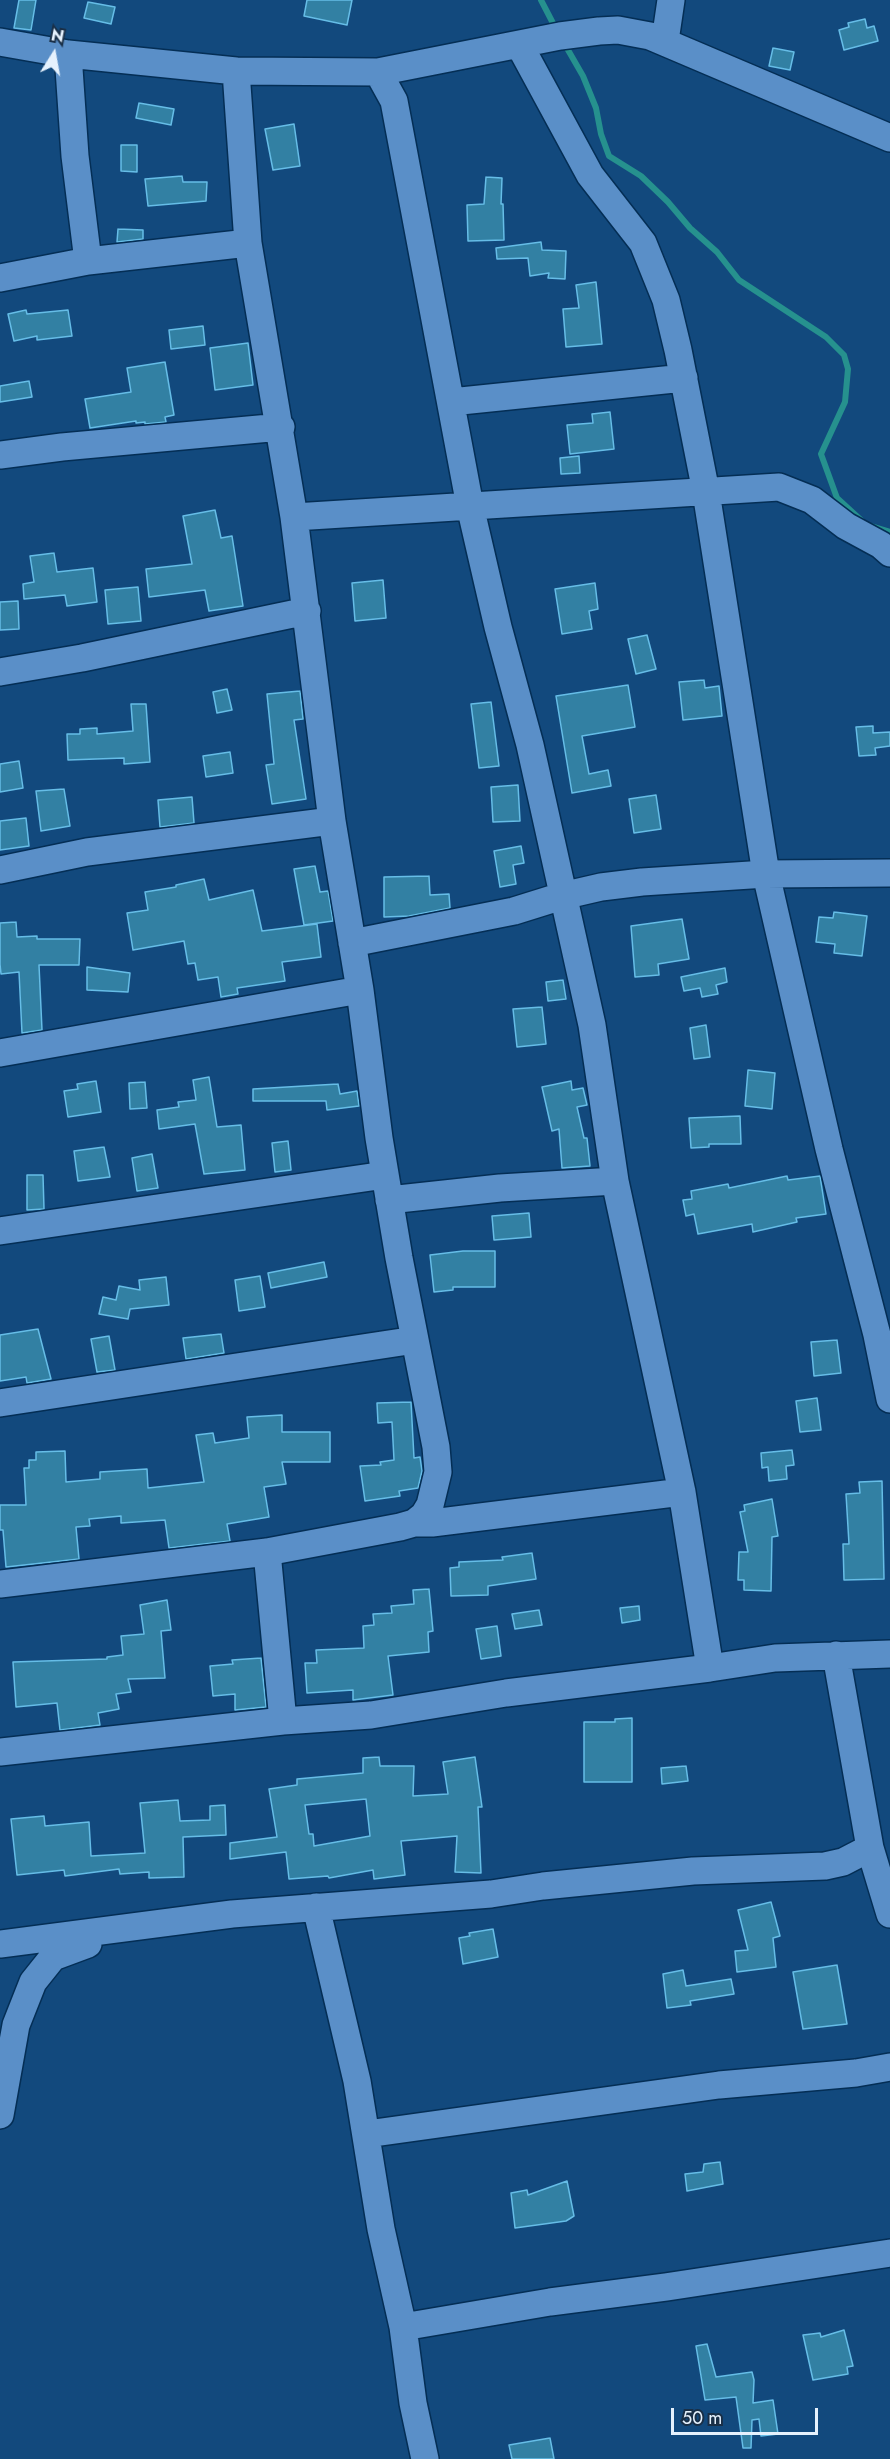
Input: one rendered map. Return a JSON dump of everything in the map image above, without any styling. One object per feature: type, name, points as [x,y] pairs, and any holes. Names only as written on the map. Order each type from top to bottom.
[{"type":"street","points":[[665,41],[671,0]]},
{"type":"street","points":[[0,42],[68,54],[236,71],[378,72],[520,46],[560,36],[608,30],[650,36],[665,41],[890,138]]},
{"type":"street","points":[[520,46],[590,175],[643,243],[666,300],[706,492],[766,873],[829,1149],[875,1324],[890,1399]]},
{"type":"street","points":[[68,54],[75,156],[88,261]]},
{"type":"street","points":[[236,71],[249,243],[281,427],[307,611],[332,821],[360,990],[387,1187],[436,1447],[438,1472],[430,1505],[424,1515],[414,1522]]},
{"type":"street","points":[[378,72],[394,101],[400,126],[417,229],[470,506],[498,627],[530,745],[592,1025],[615,1181],[682,1492],[711,1668]]},
{"type":"street","points":[[0,278],[88,261],[249,243]]},
{"type":"street","points":[[451,402],[684,378]]},
{"type":"street","points":[[0,455],[62,447],[281,427]]},
{"type":"street","points":[[294,518],[779,487],[812,500],[846,526],[881,544],[890,553]]},
{"type":"street","points":[[0,672],[82,658],[307,611]]},
{"type":"street","points":[[0,870],[87,852],[332,821]]},
{"type":"street","points":[[351,943],[514,911],[600,887],[766,873],[890,873]]},
{"type":"street","points":[[0,1053],[360,990]]},
{"type":"street","points":[[0,1231],[387,1187],[500,1188],[615,1181]]},
{"type":"street","points":[[0,1403],[415,1340]]},
{"type":"street","points":[[0,1584],[267,1552],[414,1522],[432,1523],[682,1492]]},
{"type":"street","points":[[267,1552],[283,1721]]},
{"type":"street","points":[[0,1752],[283,1721],[370,1715],[506,1693],[775,1658],[890,1654]]},
{"type":"street","points":[[836,1655],[870,1848],[890,1914]]},
{"type":"street","points":[[0,1944],[232,1914],[491,1894],[543,1886],[693,1870],[825,1866],[843,1862],[870,1848]]},
{"type":"street","points":[[316,1907],[367,2134],[381,2229],[403,2327],[412,2403],[425,2459]]},
{"type":"street","points":[[0,2115],[16,2025],[33,1982],[53,1957],[129,1929]]},
{"type":"street","points":[[0,2001],[16,2025]]},
{"type":"street","points":[[367,2134],[699,2087],[856,2073],[890,2067]]},
{"type":"street","points":[[403,2327],[550,2302],[890,2253]]},
{"type":"building","points":[[19,0],[36,0],[31,30],[14,28]]},
{"type":"building","points":[[307,0],[352,0],[347,25],[304,16]]},
{"type":"building","points":[[88,2],[115,7],[111,24],[84,18]]},
{"type":"building","points":[[865,19],[867,28],[874,26],[878,41],[844,50],[839,30],[849,27],[848,23]]},
{"type":"building","points":[[773,48],[794,52],[790,70],[769,66]]},
{"type":"building","points":[[139,103],[174,109],[171,125],[136,118]]},
{"type":"building","points":[[294,124],[300,166],[273,170],[265,129]]},
{"type":"building","points":[[121,145],[137,145],[137,172],[121,171]]},
{"type":"building","points":[[182,176],[183,182],[207,182],[206,201],[148,206],[145,179]]},
{"type":"building","points":[[486,177],[502,178],[501,204],[503,204],[504,240],[468,241],[467,205],[484,204]]},
{"type":"building","points":[[118,229],[143,230],[143,239],[117,242]]},
{"type":"building","points":[[541,242],[542,250],[566,251],[565,279],[548,278],[549,273],[530,276],[528,258],[497,259],[496,248]]},
{"type":"building","points":[[596,282],[602,344],[566,347],[563,309],[579,308],[576,285]]},
{"type":"building","points":[[26,310],[27,314],[68,310],[72,336],[37,340],[37,336],[14,341],[8,314]]},
{"type":"building","points":[[203,326],[205,345],[171,349],[169,330]]},
{"type":"building","points":[[248,343],[253,385],[215,390],[210,348]]},
{"type":"building","points":[[165,362],[174,415],[165,417],[166,422],[145,424],[145,422],[136,423],[136,421],[90,428],[85,399],[131,392],[127,368]]},
{"type":"building","points":[[29,381],[32,397],[0,402],[0,386]]},
{"type":"building","points":[[610,412],[614,449],[570,454],[567,425],[593,423],[592,414]]},
{"type":"building","points":[[579,456],[580,473],[561,474],[560,458]]},
{"type":"building","points":[[215,510],[221,538],[232,536],[243,606],[209,611],[205,590],[149,597],[146,569],[192,564],[183,516]]},
{"type":"building","points":[[54,553],[57,572],[93,568],[97,602],[67,606],[65,595],[24,599],[23,584],[34,582],[30,556]]},
{"type":"building","points":[[383,580],[386,618],[355,621],[352,583]]},
{"type":"building","points":[[595,583],[598,609],[589,611],[592,629],[562,634],[555,589]]},
{"type":"building","points":[[138,587],[141,621],[108,624],[105,590]]},
{"type":"building","points":[[18,601],[19,629],[0,630],[0,602]]},
{"type":"building","points":[[647,635],[656,669],[636,674],[628,639]]},
{"type":"building","points":[[704,680],[705,688],[719,686],[722,716],[683,720],[679,682]]},
{"type":"building","points":[[628,685],[635,727],[582,736],[589,774],[608,770],[611,786],[572,793],[556,696]]},
{"type":"building","points":[[227,689],[232,710],[217,713],[213,692]]},
{"type":"building","points":[[300,691],[303,719],[294,720],[306,799],[272,804],[266,765],[274,764],[267,694]]},
{"type":"building","points":[[491,702],[499,766],[479,768],[471,704]]},
{"type":"building","points":[[131,704],[146,704],[150,762],[124,764],[124,758],[68,760],[67,734],[80,734],[80,729],[97,728],[97,734],[133,731]]},
{"type":"building","points":[[873,726],[873,733],[890,732],[890,746],[875,748],[876,755],[859,756],[856,727]]},
{"type":"building","points":[[230,752],[233,773],[206,777],[203,756]]},
{"type":"building","points":[[19,761],[23,788],[0,792],[0,764]]},
{"type":"building","points":[[518,785],[520,821],[493,822],[491,787]]},
{"type":"building","points":[[64,789],[70,826],[41,831],[36,791]]},
{"type":"building","points":[[656,795],[661,829],[634,833],[629,799]]},
{"type":"building","points":[[192,797],[194,823],[160,827],[158,800]]},
{"type":"building","points":[[26,818],[29,846],[0,850],[0,821]]},
{"type":"building","points":[[521,846],[524,863],[513,865],[516,884],[500,887],[494,851]]},
{"type":"building","points":[[315,866],[320,892],[328,891],[333,921],[304,925],[294,869]]},
{"type":"building","points":[[429,876],[430,895],[449,894],[450,908],[409,916],[384,917],[384,877]]},
{"type":"building","points":[[204,879],[209,900],[253,890],[262,931],[317,924],[321,957],[282,962],[285,981],[237,988],[238,994],[221,997],[218,977],[198,980],[195,963],[188,964],[184,941],[133,950],[127,913],[148,910],[145,892]]},
{"type":"building","points":[[834,912],[867,916],[862,956],[834,953],[835,944],[816,942],[819,917],[833,918]]},
{"type":"building","points":[[682,919],[689,959],[658,964],[659,975],[635,977],[631,926]]},
{"type":"building","points":[[16,922],[17,937],[80,939],[79,965],[39,965],[42,1030],[22,1033],[19,972],[1,974],[0,964],[0,923]]},
{"type":"building","points":[[87,967],[130,973],[128,992],[87,990]]},
{"type":"building","points":[[725,968],[727,982],[716,985],[718,994],[702,997],[700,988],[684,991],[681,977]]},
{"type":"building","points":[[563,980],[566,999],[548,1001],[546,982]]},
{"type":"building","points":[[542,1007],[546,1044],[517,1047],[513,1009]]},
{"type":"building","points":[[706,1025],[710,1057],[694,1059],[690,1028]]},
{"type":"building","points":[[748,1070],[775,1073],[772,1109],[745,1106]]},
{"type":"building","points":[[209,1077],[217,1127],[241,1125],[245,1170],[204,1174],[195,1124],[159,1129],[157,1110],[179,1107],[178,1102],[196,1100],[193,1080]]},
{"type":"building","points":[[96,1081],[101,1112],[68,1117],[64,1091],[78,1089],[77,1084]]},
{"type":"building","points":[[571,1081],[572,1090],[583,1088],[587,1105],[577,1107],[584,1138],[587,1138],[590,1166],[562,1168],[559,1129],[552,1131],[542,1087]]},
{"type":"building","points":[[145,1082],[147,1108],[130,1109],[129,1083]]},
{"type":"building","points":[[338,1084],[340,1094],[357,1091],[359,1106],[327,1110],[326,1101],[253,1101],[253,1089]]},
{"type":"building","points":[[740,1116],[741,1144],[709,1144],[709,1147],[691,1148],[689,1118]]},
{"type":"building","points":[[288,1141],[291,1170],[275,1172],[272,1143]]},
{"type":"building","points":[[104,1147],[110,1177],[78,1181],[74,1151]]},
{"type":"building","points":[[152,1154],[158,1188],[137,1191],[132,1158]]},
{"type":"building","points":[[27,1175],[43,1175],[44,1209],[27,1210]]},
{"type":"building","points":[[787,1176],[788,1180],[820,1176],[826,1214],[796,1218],[797,1222],[753,1232],[752,1224],[698,1234],[694,1214],[686,1216],[683,1200],[692,1199],[691,1191],[728,1184],[729,1188]]},
{"type":"building","points":[[529,1213],[531,1237],[494,1240],[492,1216]]},
{"type":"building","points":[[463,1251],[495,1251],[495,1287],[453,1287],[453,1290],[434,1292],[430,1255]]},
{"type":"building","points":[[324,1262],[327,1277],[271,1288],[268,1273]]},
{"type":"building","points":[[260,1276],[265,1307],[239,1311],[235,1280]]},
{"type":"building","points":[[166,1277],[169,1305],[130,1309],[128,1319],[99,1314],[103,1297],[116,1300],[119,1286],[140,1290],[139,1280]]},
{"type":"building","points":[[38,1329],[51,1379],[27,1383],[26,1377],[0,1381],[0,1335]]},
{"type":"building","points":[[221,1334],[224,1353],[186,1359],[183,1338]]},
{"type":"building","points":[[109,1336],[115,1370],[97,1372],[91,1339]]},
{"type":"building","points":[[837,1340],[841,1373],[814,1376],[811,1342]]},
{"type":"building","points":[[817,1398],[821,1430],[800,1432],[796,1401]]},
{"type":"building","points":[[411,1402],[414,1458],[420,1457],[422,1471],[418,1488],[399,1491],[400,1496],[365,1501],[360,1466],[381,1465],[380,1462],[394,1460],[392,1422],[378,1423],[377,1403]]},
{"type":"building","points":[[282,1415],[282,1432],[330,1432],[330,1462],[282,1462],[286,1484],[264,1487],[269,1517],[227,1524],[230,1541],[169,1548],[165,1520],[121,1523],[121,1516],[89,1519],[90,1526],[76,1527],[79,1559],[6,1567],[3,1530],[0,1530],[0,1505],[26,1505],[24,1468],[29,1468],[29,1460],[36,1460],[36,1452],[65,1451],[66,1482],[100,1479],[100,1472],[147,1469],[148,1488],[204,1482],[196,1435],[213,1433],[215,1443],[249,1438],[247,1417]]},
{"type":"building","points":[[792,1450],[794,1465],[786,1466],[787,1479],[769,1481],[768,1467],[762,1468],[761,1453]]},
{"type":"building","points":[[882,1481],[884,1579],[844,1580],[843,1544],[849,1544],[846,1494],[860,1493],[859,1482]]},
{"type":"building","points":[[772,1499],[778,1536],[772,1537],[771,1591],[744,1590],[744,1580],[738,1580],[739,1552],[748,1552],[740,1512],[745,1511],[744,1505]]},
{"type":"building","points":[[532,1553],[536,1579],[488,1586],[488,1595],[451,1596],[450,1568],[459,1567],[459,1562],[503,1560],[502,1557]]},
{"type":"building","points":[[429,1589],[433,1631],[428,1632],[429,1652],[388,1656],[393,1695],[353,1700],[353,1690],[307,1693],[305,1663],[317,1663],[316,1650],[364,1648],[363,1626],[374,1625],[373,1614],[392,1613],[391,1606],[414,1604],[413,1590]]},
{"type":"building","points":[[167,1600],[171,1630],[161,1631],[165,1678],[128,1679],[131,1692],[116,1694],[119,1709],[98,1713],[100,1725],[60,1730],[57,1703],[16,1707],[13,1662],[107,1659],[107,1657],[123,1655],[121,1636],[144,1634],[140,1605]]},
{"type":"building","points":[[639,1606],[640,1620],[622,1623],[620,1608]]},
{"type":"building","points":[[539,1610],[542,1625],[515,1629],[512,1614]]},
{"type":"building","points":[[497,1626],[501,1656],[481,1659],[476,1629]]},
{"type":"building","points":[[261,1658],[266,1707],[235,1710],[235,1694],[213,1696],[210,1666],[233,1664],[232,1660]]},
{"type":"building","points":[[632,1718],[632,1782],[584,1782],[584,1722],[615,1722],[615,1719]]},
{"type":"building","points":[[379,1757],[380,1766],[414,1766],[413,1796],[448,1794],[443,1762],[475,1757],[482,1807],[478,1807],[481,1873],[455,1872],[457,1836],[401,1841],[405,1875],[374,1879],[373,1870],[329,1878],[328,1876],[289,1879],[286,1852],[230,1859],[230,1843],[277,1837],[269,1789],[297,1785],[297,1779],[363,1773],[363,1758]],"holes":[[[366,1799],[370,1836],[314,1846],[313,1834],[309,1834],[305,1805]]]},
{"type":"building","points":[[686,1766],[688,1781],[662,1784],[661,1768]]},
{"type":"building","points":[[178,1800],[180,1821],[210,1820],[210,1806],[225,1805],[226,1835],[183,1837],[184,1877],[149,1878],[149,1872],[120,1874],[119,1869],[65,1876],[64,1870],[17,1875],[11,1819],[44,1816],[45,1826],[89,1822],[91,1856],[145,1853],[140,1803]]},
{"type":"building","points":[[771,1902],[780,1936],[773,1938],[776,1967],[737,1972],[735,1951],[748,1950],[738,1910]]},
{"type":"building","points":[[493,1929],[498,1957],[463,1964],[459,1938],[470,1936],[469,1933]]},
{"type":"building","points":[[837,1965],[847,2024],[803,2029],[793,1972]]},
{"type":"building","points":[[683,1970],[686,1986],[731,1979],[734,1994],[690,2001],[691,2005],[667,2008],[663,1974]]},
{"type":"building","points":[[720,2162],[723,2184],[687,2191],[685,2174],[703,2172],[704,2164]]},
{"type":"building","points":[[567,2181],[574,2216],[566,2221],[515,2228],[511,2193],[527,2190],[528,2195]]},
{"type":"building","points":[[844,2330],[853,2366],[847,2367],[848,2374],[813,2380],[803,2335],[820,2333],[821,2337]]},
{"type":"building","points":[[707,2344],[716,2377],[752,2372],[753,2403],[773,2400],[778,2434],[761,2436],[759,2419],[752,2420],[751,2448],[743,2448],[736,2397],[705,2400],[696,2346]]},
{"type":"building","points":[[550,2438],[554,2459],[512,2459],[509,2445]]},
{"type":"waterway","points":[[541,0],[556,29]]},
{"type":"waterway","points":[[564,43],[583,76],[596,108],[601,134],[609,156],[641,176],[668,202],[690,228],[717,252],[739,280],[826,337],[844,355],[848,369],[845,402],[821,454],[837,498],[862,521]]},
{"type":"waterway","points":[[871,526],[890,532]]}]
